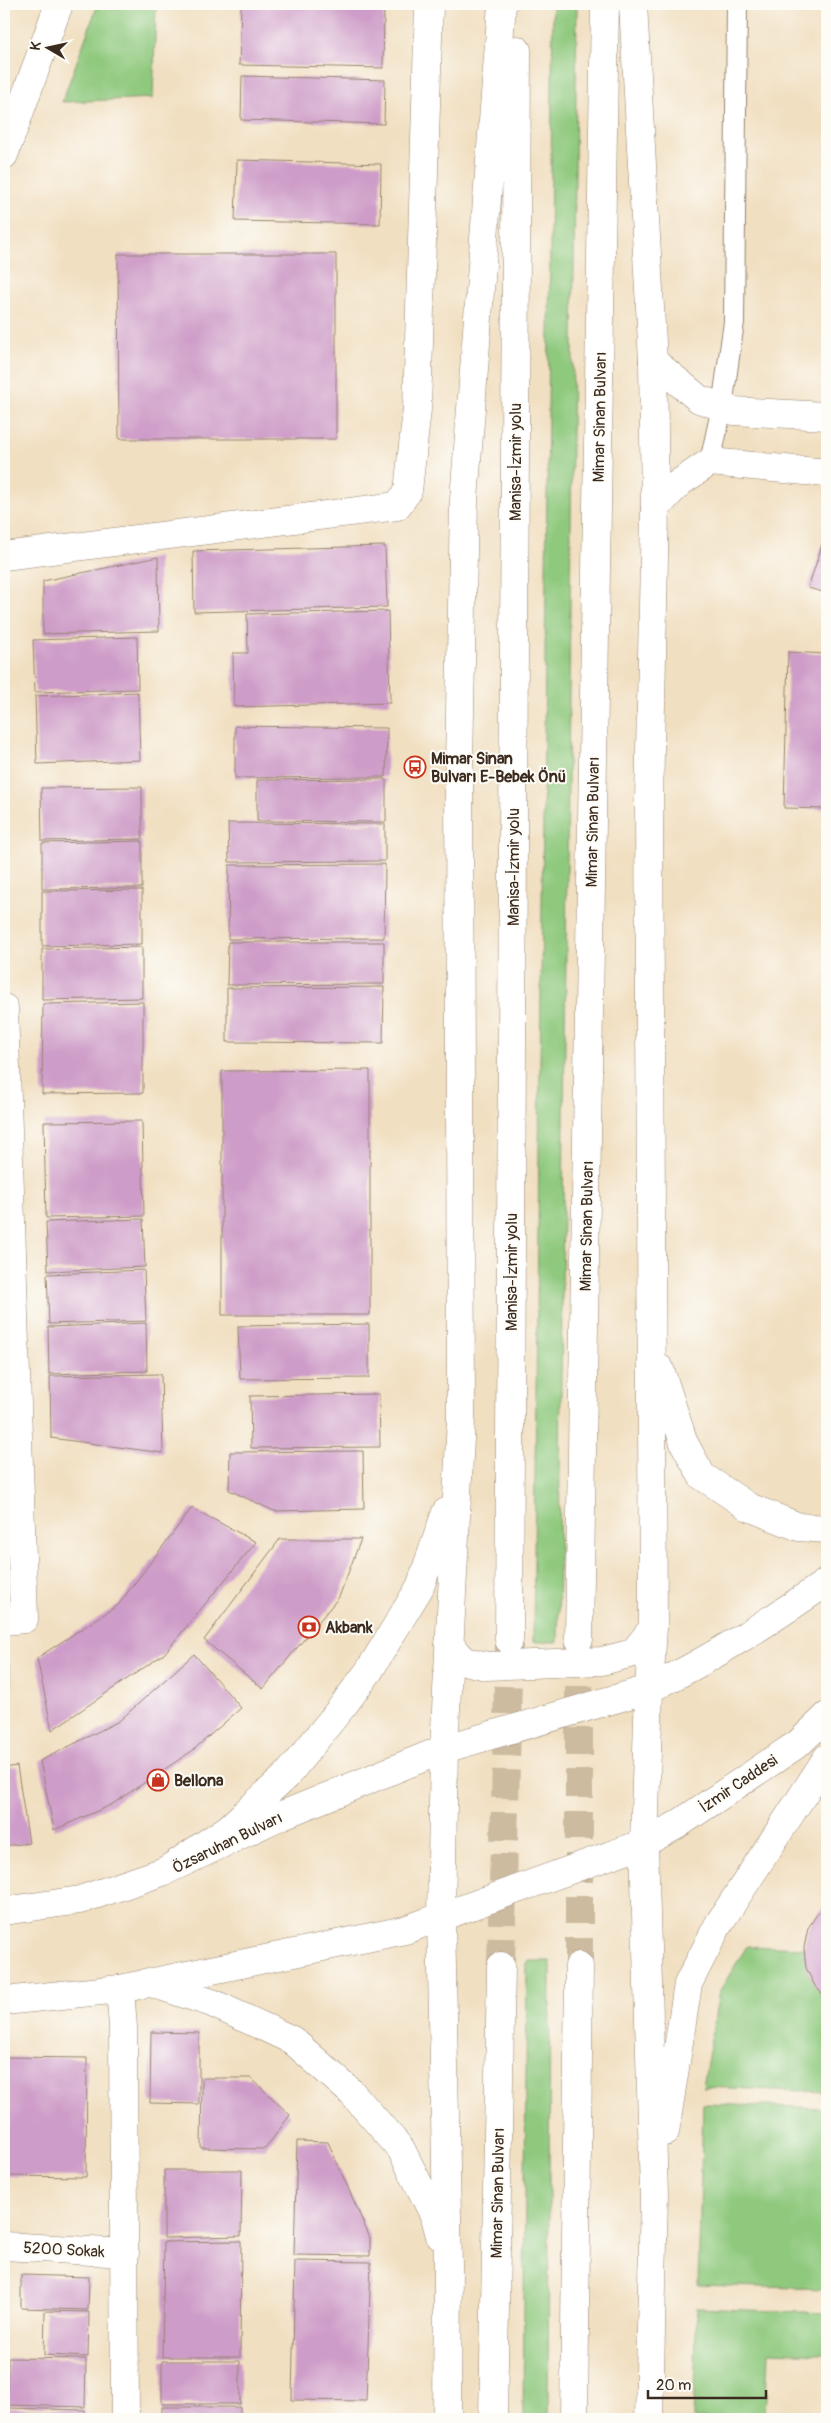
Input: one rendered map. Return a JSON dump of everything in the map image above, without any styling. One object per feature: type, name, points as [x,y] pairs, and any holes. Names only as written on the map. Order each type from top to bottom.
[{"type":"main road","points":[[4,155],[59,4]]},
{"type":"main road","points":[[4,556],[397,506],[408,491],[416,409],[429,4]]},
{"type":"main road","points":[[447,2419],[448,2266],[442,1918],[444,1749],[460,1419],[459,764],[464,500],[498,80],[502,4]]},
{"type":"main road","name":"Manisa-İzmir yolu","points":[[509,1640],[517,4]]},
{"type":"main road","name":"Mimar Sinan Bulvarı","points":[[579,1639],[605,4]]},
{"type":"main road","points":[[633,4],[653,361],[655,509],[649,802],[653,1628],[644,1843],[654,2195],[649,2419]]},
{"type":"main road","points":[[653,361],[699,399],[734,411],[827,416]]},
{"type":"main road","points":[[655,509],[679,483],[710,462],[827,473]]},
{"type":"main road","points":[[4,1008],[24,1619],[4,1621]]},
{"type":"main road","points":[[652,1344],[684,1443],[702,1476],[749,1507],[799,1527],[827,1529]]},
{"type":"main road","points":[[165,1871],[229,1828],[288,1774],[369,1671],[420,1587],[445,1520],[460,1419]]},
{"type":"main road","points":[[649,1689],[681,1674],[771,1620],[827,1582]]},
{"type":"main road","points":[[449,1644],[465,1661],[488,1666],[602,1662],[633,1654],[653,1628]]},
{"type":"main road","name":"Özsaruhan Bulvarı","points":[[4,1911],[80,1900],[165,1871],[280,1816],[444,1749],[649,1689]]},
{"type":"main road","name":"İzmir Caddesi","points":[[442,1918],[644,1843],[677,1825],[799,1743],[827,1716]]},
{"type":"main road","points":[[654,2195],[688,1984],[718,1925],[827,1758]]},
{"type":"main road","points":[[4,2001],[120,1989],[405,1930],[442,1918]]},
{"type":"main road","name":"Mimar Sinan Bulvarı","points":[[493,2419],[501,1966]]},
{"type":"main road","points":[[574,2419],[579,1966]]},
{"type":"main road","points":[[148,1982],[212,2003],[292,2040],[351,2092],[401,2148],[435,2216],[448,2266]]},
{"type":"main road","points":[[120,1989],[123,2027],[125,2419]]},
{"type":"main road","name":"5200 Sokak","points":[[4,2246],[125,2253]]},
{"type":"lane","points":[[710,462],[722,407],[734,322],[737,4]]},
{"type":"green space","points":[[98,4],[156,4],[153,98],[62,102]]},
{"type":"green space","points":[[553,4],[577,4],[558,1642],[533,1642]]},
{"type":"green space","points":[[747,1946],[804,1948],[806,1963],[811,1976],[827,1999],[827,2092],[703,2087],[719,1992]]},
{"type":"green space","points":[[527,1961],[550,1961],[548,2419],[523,2419]]},
{"type":"green space","points":[[703,2104],[827,2108],[827,2289],[698,2285]]},
{"type":"green space","points":[[697,2308],[827,2313],[827,2354],[768,2352],[765,2419],[693,2419]]},
{"type":"building","points":[[241,6],[384,8],[383,68],[239,65]]},
{"type":"building","points":[[242,76],[385,80],[384,124],[241,120]]},
{"type":"building","points":[[237,160],[381,164],[380,224],[235,221]]},
{"type":"building","points":[[118,254],[336,254],[336,439],[119,439]]},
{"type":"building","points":[[827,530],[827,593],[808,588]]},
{"type":"building","points":[[385,546],[387,607],[194,612],[193,551]]},
{"type":"building","points":[[158,557],[159,631],[43,634],[43,581]]},
{"type":"building","points":[[388,611],[390,703],[234,707],[233,653],[248,653],[247,614]]},
{"type":"building","points":[[137,637],[138,689],[35,692],[33,640]]},
{"type":"building","points":[[788,652],[827,654],[827,809],[784,808]]},
{"type":"building","points":[[138,692],[140,760],[37,764],[35,696]]},
{"type":"building","points":[[235,726],[387,728],[386,777],[235,778]]},
{"type":"building","points":[[386,779],[386,822],[257,821],[257,780]]},
{"type":"building","points":[[142,787],[142,839],[42,841],[41,788]]},
{"type":"building","points":[[228,823],[385,824],[385,861],[229,862]]},
{"type":"building","points":[[142,841],[142,888],[42,889],[42,843]]},
{"type":"building","points":[[385,864],[384,938],[228,939],[229,865]]},
{"type":"building","points":[[142,890],[142,944],[42,946],[42,891]]},
{"type":"building","points":[[228,942],[384,942],[384,984],[227,985]]},
{"type":"building","points":[[142,947],[142,998],[42,1000],[42,949]]},
{"type":"building","points":[[384,987],[383,1043],[227,1042],[227,988]]},
{"type":"building","points":[[143,1002],[143,1093],[42,1094],[43,1004]]},
{"type":"building","points":[[370,1070],[370,1315],[222,1315],[222,1071]]},
{"type":"building","points":[[142,1121],[144,1216],[46,1218],[44,1122]]},
{"type":"building","points":[[143,1219],[145,1267],[48,1271],[46,1222]]},
{"type":"building","points":[[144,1270],[146,1321],[49,1324],[47,1274]]},
{"type":"building","points":[[146,1323],[147,1371],[49,1374],[48,1327]]},
{"type":"building","points":[[369,1324],[369,1378],[240,1379],[238,1326]]},
{"type":"building","points":[[161,1374],[163,1453],[51,1438],[50,1376]]},
{"type":"building","points":[[379,1394],[380,1447],[251,1448],[250,1396]]},
{"type":"building","points":[[363,1451],[364,1509],[274,1511],[229,1490],[230,1452]]},
{"type":"building","points":[[192,1508],[256,1542],[164,1654],[52,1730],[37,1658],[118,1605]]},
{"type":"building","points":[[280,1539],[361,1539],[339,1597],[263,1689],[204,1640]]},
{"type":"building","points":[[194,1654],[241,1708],[192,1751],[111,1805],[54,1830],[40,1761],[119,1721]]},
{"type":"building","points":[[4,1665],[8,1665],[8,1745],[4,1745]]},
{"type":"building","points":[[17,1766],[29,1843],[4,1846],[4,1768]]},
{"type":"building","points":[[827,1905],[827,1999],[815,1986],[806,1968],[804,1948],[808,1928],[819,1911]]},
{"type":"building","points":[[151,2032],[199,2033],[199,2104],[150,2103]]},
{"type":"building","points":[[4,2057],[87,2058],[86,2177],[4,2176]]},
{"type":"building","points":[[202,2078],[251,2078],[290,2115],[265,2149],[201,2148]]},
{"type":"building","points":[[297,2141],[328,2142],[370,2238],[370,2256],[294,2255]]},
{"type":"building","points":[[164,2170],[242,2170],[241,2236],[164,2238]]},
{"type":"building","points":[[241,2241],[240,2357],[162,2357],[164,2242]]},
{"type":"building","points":[[295,2261],[371,2262],[366,2401],[292,2400]]},
{"type":"building","points":[[21,2275],[89,2277],[88,2310],[21,2308]]},
{"type":"building","points":[[45,2311],[89,2312],[88,2357],[44,2355]]},
{"type":"building","points":[[8,2358],[86,2359],[85,2407],[7,2405]]},
{"type":"building","points":[[162,2361],[240,2361],[240,2404],[162,2404]]},
{"type":"building","points":[[162,2407],[240,2407],[240,2419],[162,2419]]},
{"type":"building","points":[[8,2408],[85,2410],[85,2419],[7,2419]]},
{"type":"tunnel","points":[[579,1639],[579,1966]]},
{"type":"tunnel","points":[[501,1966],[509,1642]]},
{"type":"place","name":"Mimar Sinan Bulvarı E-Bebek Önü","points":[[415,767]]},
{"type":"place","name":"Akbank","points":[[309,1627]]},
{"type":"place","name":"Bellona","points":[[158,1780]]}]
